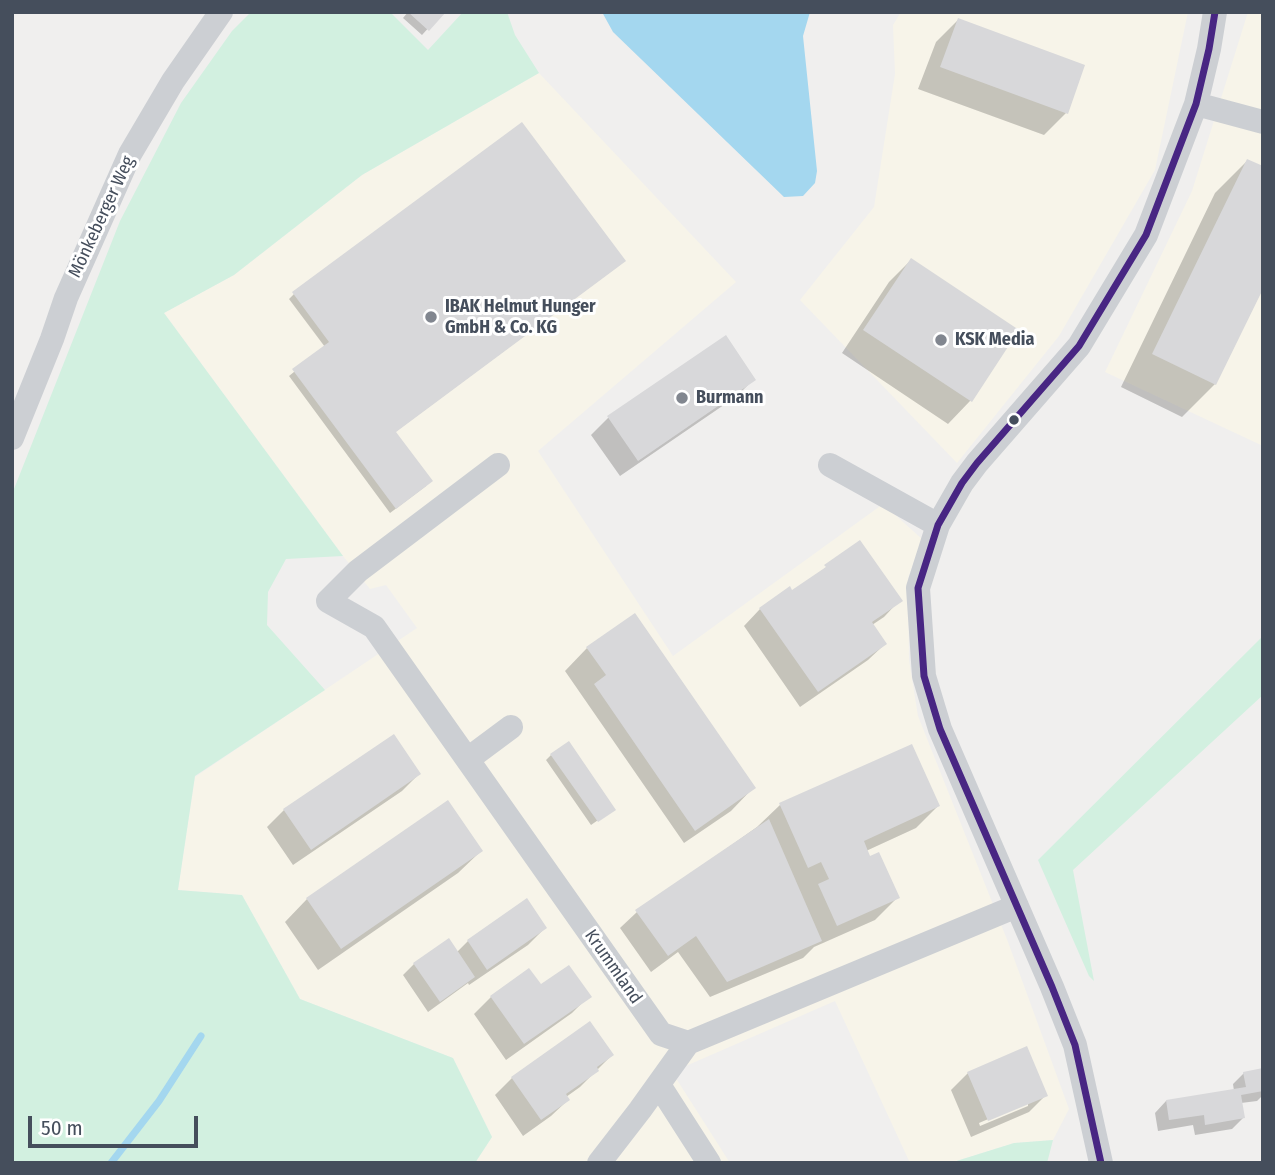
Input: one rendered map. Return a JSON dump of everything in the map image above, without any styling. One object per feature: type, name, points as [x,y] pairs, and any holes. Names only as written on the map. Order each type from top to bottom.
[{"type":"street","name":"Mönkeberger Weg","points":[[12,438],[19,403],[131,154],[173,81],[221,12]]},
{"type":"street","points":[[1101,1163],[1075,1045],[940,729],[923,676],[918,588],[938,524],[962,483],[1079,346],[1146,234],[1195,104],[1209,49],[1214,12]]},
{"type":"street","points":[[1195,104],[1263,122]]},
{"type":"street","name":"Krummland","points":[[498,465],[358,571],[328,601],[373,627],[661,1034],[688,1043]]},
{"type":"street","points":[[830,465],[938,524]]},
{"type":"street","points":[[468,758],[511,727]]},
{"type":"street","points":[[599,1163],[688,1043],[1017,906]]},
{"type":"street","points":[[659,1085],[709,1163]]},
{"type":"shaded area","points":[[901,12],[1188,12],[1155,170],[1059,336],[957,463],[800,300],[874,207],[895,74],[893,25]]},
{"type":"shaded area","points":[[1248,12],[1263,12],[1263,446],[1105,372],[1192,191]]},
{"type":"shaded area","points":[[539,73],[736,282],[538,451],[673,656],[883,504],[922,539],[908,578],[909,660],[918,716],[1008,942],[1069,1109],[1053,1140],[1014,1143],[950,1163],[910,1163],[835,1001],[672,1072],[730,1163],[475,1163],[492,1137],[453,1058],[300,999],[242,895],[178,890],[195,777],[417,628],[386,585],[370,589],[343,556],[164,313],[234,275],[362,175]]},
{"type":"green space","points":[[251,12],[390,12],[428,50],[463,12],[507,12],[515,35],[539,73],[362,175],[234,275],[164,313],[343,556],[286,559],[268,592],[267,625],[325,690],[195,776],[178,890],[242,895],[300,999],[453,1058],[492,1137],[475,1163],[12,1163],[12,494],[120,221],[181,103],[232,31]]},
{"type":"green space","points":[[1263,636],[1263,695],[1073,870],[1094,981],[1089,976],[1038,860]]},
{"type":"green space","points":[[1053,1140],[1047,1163],[950,1163],[1014,1143]]},
{"type":"water","points":[[602,12],[810,12],[803,36],[817,171],[815,183],[803,196],[784,197],[613,32]]},
{"type":"building","points":[[408,12],[446,12],[429,31]]},
{"type":"building","points":[[958,18],[1085,65],[1068,114],[940,67]]},
{"type":"building","name":"IBAK Helmut Hunger GmbH & Co. KG","points":[[522,122],[626,261],[396,432],[433,481],[396,509],[292,369],[329,342],[292,292]]},
{"type":"building","points":[[1247,159],[1263,166],[1263,289],[1216,385],[1152,354]]},
{"type":"building","points":[[911,258],[1019,330],[972,402],[863,330]]},
{"type":"building","name":"Burmann","points":[[726,335],[756,380],[638,461],[607,416]]},
{"type":"building","points":[[860,540],[903,601],[872,622],[887,644],[818,692],[759,608],[790,586],[792,590]]},
{"type":"building","points":[[635,613],[756,788],[695,831],[594,684],[606,675],[586,647]]},
{"type":"building","points":[[394,734],[421,774],[311,850],[283,809]]},
{"type":"building","points":[[569,741],[616,810],[598,822],[550,754]]},
{"type":"building","points":[[912,744],[940,806],[864,841],[870,856],[879,852],[900,898],[837,926],[818,884],[829,879],[821,862],[808,868],[779,803]]},
{"type":"building","points":[[448,800],[483,851],[341,949],[306,898]]},
{"type":"building","points":[[769,819],[822,941],[727,982],[696,936],[668,956],[635,910]]},
{"type":"building","points":[[527,898],[547,928],[487,970],[467,940]]},
{"type":"building","points":[[449,938],[475,977],[440,1002],[413,963]]},
{"type":"building","points":[[569,965],[592,997],[524,1044],[490,996],[529,968],[541,984]]},
{"type":"building","points":[[590,1021],[614,1055],[597,1067],[599,1071],[566,1094],[570,1100],[541,1120],[511,1077]]},
{"type":"building","points":[[1027,1046],[1048,1096],[988,1121],[967,1072]]},
{"type":"building","points":[[1263,1068],[1263,1091],[1241,1095],[1245,1118],[1205,1125],[1204,1115],[1169,1120],[1166,1100],[1246,1087],[1243,1072]]},
{"type":"waterway","points":[[111,1163],[159,1101],[201,1036]]},
{"type":"transit line","points":[[1101,1163],[1075,1045],[940,729],[924,676],[918,588],[938,525],[962,483],[1079,346],[1146,235],[1196,104],[1215,12]]},
{"type":"place","name":"IBAK Helmut Hunger GmbH & Co. KG","points":[[431,317]]},
{"type":"place","name":"KSK Media","points":[[941,340]]},
{"type":"place","name":"Burmann","points":[[682,398]]}]
